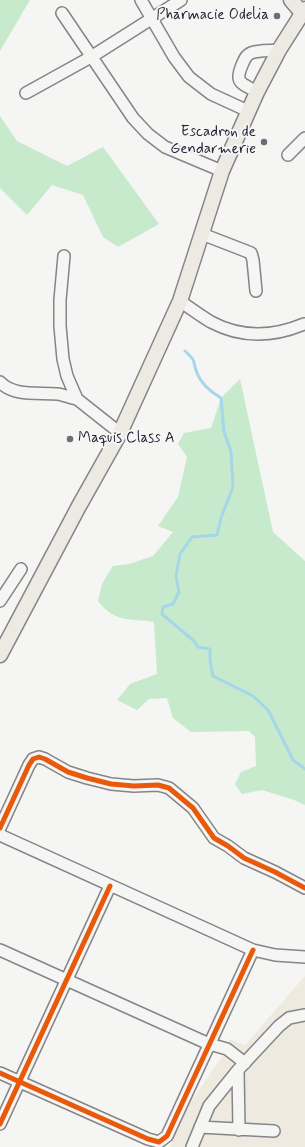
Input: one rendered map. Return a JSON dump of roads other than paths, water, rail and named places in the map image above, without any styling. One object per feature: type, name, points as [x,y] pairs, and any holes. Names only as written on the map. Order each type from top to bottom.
[{"type":"main road","points":[[0,655],[79,506],[120,434],[180,301],[222,171],[257,92],[279,50],[303,11],[291,0]]},
{"type":"street","points":[[141,0],[174,57],[189,78],[211,94],[248,111]]},
{"type":"street","points":[[26,93],[91,57],[181,0]]},
{"type":"street","points":[[62,13],[133,118],[148,134],[165,147],[222,171]]},
{"type":"street","points":[[257,92],[241,83],[238,79],[238,74],[246,56],[252,52],[279,50]]},
{"type":"street","points":[[288,154],[305,138]]},
{"type":"street","points":[[202,234],[251,252],[256,291]]},
{"type":"street","points":[[64,256],[60,300],[61,342],[67,376],[77,399]]},
{"type":"street","points":[[180,301],[212,322],[249,334],[269,334],[288,330],[304,324]]},
{"type":"street","points":[[0,382],[6,388],[18,392],[60,394],[77,399],[120,434]]},
{"type":"street","points":[[0,601],[21,569]]},
{"type":"street","points":[[0,828],[33,759],[45,759],[68,772],[111,784],[134,786],[158,785],[169,788],[193,808],[214,838],[244,858],[305,888]]},
{"type":"street","points":[[0,835],[253,950],[275,955],[305,957]]},
{"type":"street","points":[[0,1124],[110,886]]},
{"type":"street","points":[[0,950],[209,1044],[227,1049],[241,1067],[240,1130]]},
{"type":"street","points":[[0,1073],[148,1139],[159,1142],[167,1136],[253,950]]},
{"type":"street","points":[[192,1147],[209,1106],[241,1067],[279,1026],[289,1018],[305,1015]]},
{"type":"street","points":[[200,1127],[274,1131]]},
{"type":"waterway","points":[[185,351],[193,359],[201,381],[221,398],[224,432],[231,451],[233,487],[221,518],[217,535],[192,537],[180,554],[176,576],[179,592],[173,604],[163,607],[162,614],[194,641],[198,647],[210,649],[210,661],[213,676],[253,696],[268,710],[293,760],[305,769]]},
{"type":"place","name":"Pharmacie Odelia","points":[[277,16]]},
{"type":"place","name":"Escadron de Gendarmerie","points":[[264,142]]},
{"type":"place","name":"Maquis Class A","points":[[70,439]]}]
